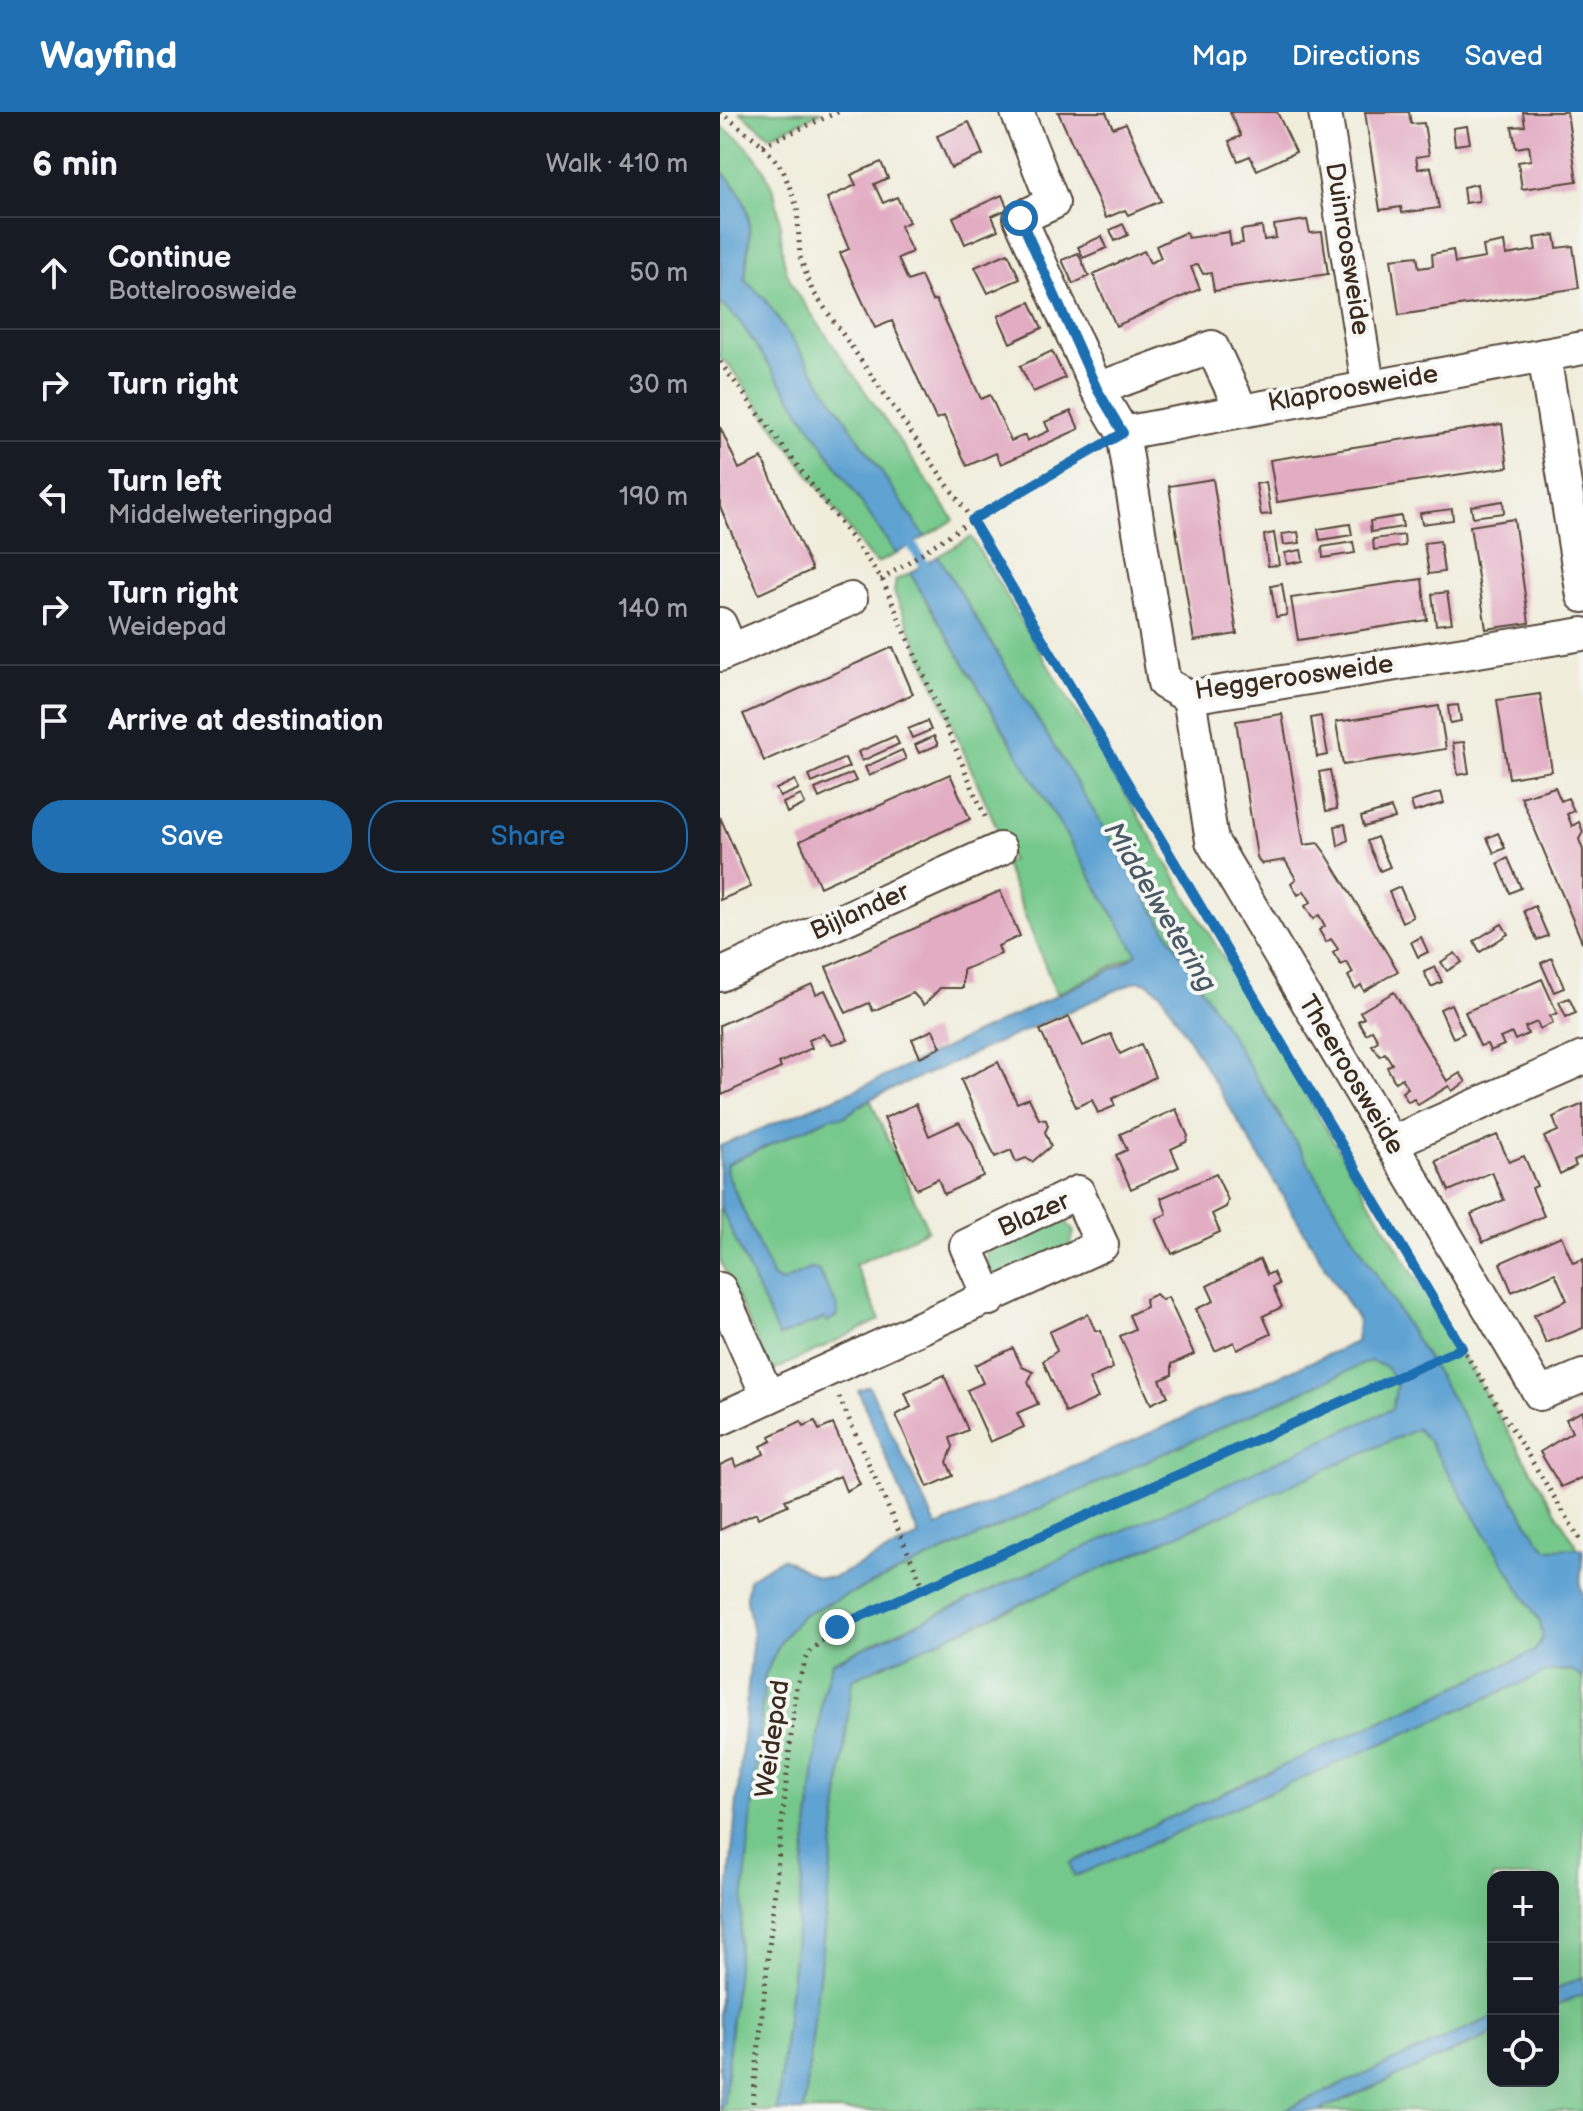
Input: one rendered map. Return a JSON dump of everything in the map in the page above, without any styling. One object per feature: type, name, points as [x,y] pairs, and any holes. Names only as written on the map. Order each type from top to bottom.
[{"type":"street","points":[[1017,112],[1053,203],[1020,218],[1097,389],[1123,433]]},
{"type":"street","name":"Duinroosweide","points":[[1325,112],[1368,385]]},
{"type":"street","points":[[1097,389],[1212,347],[1241,409]]},
{"type":"street","name":"Klaproosweide","points":[[1123,433],[1368,385],[1583,348]]},
{"type":"street","points":[[1544,355],[1575,494],[1583,596]]},
{"type":"street","name":"Heggeroosweide","points":[[1123,433],[1164,683],[1189,697],[1583,634]]},
{"type":"street","points":[[724,643],[851,599]]},
{"type":"street","name":"Theeroosweide","points":[[1189,697],[1212,841],[1540,1394],[1583,1376]]},
{"type":"street","name":"Bijlander","points":[[720,975],[1000,849]]},
{"type":"street","points":[[1391,1143],[1583,1058]]},
{"type":"street","points":[[720,1289],[768,1397]]},
{"type":"street","points":[[720,1419],[990,1299]]},
{"type":"path","points":[[720,112],[763,145],[783,170],[797,207],[800,257],[812,290],[972,520],[1462,1348],[1582,1543]]},
{"type":"path","points":[[763,145],[838,112]]},
{"type":"path","points":[[892,572],[972,520],[1123,433]]},
{"type":"path","name":"Weidepad","points":[[752,2111],[796,1687],[809,1652],[837,1627],[923,1586],[1462,1348]]},
{"type":"path","points":[[828,1371],[923,1586]]},
{"type":"green space","points":[[740,112],[822,112],[770,136]]},
{"type":"green space","points":[[720,126],[754,155],[769,180],[778,208],[785,266],[795,290],[954,520],[925,537],[764,298],[745,279],[749,220],[741,195],[720,170]]},
{"type":"green space","points":[[720,303],[738,319],[896,554],[877,563],[869,556],[730,367],[720,358]]},
{"type":"green space","points":[[971,537],[1579,1550],[1547,1549],[1537,1538],[938,556]]},
{"type":"green space","points":[[910,573],[1137,954],[1065,990],[1056,993],[1004,863],[1011,860],[894,592],[896,580]]},
{"type":"green space","points":[[870,1099],[928,1230],[855,1265],[880,1320],[771,1372],[720,1260],[720,1206],[779,1337],[835,1313],[818,1270],[809,1269],[782,1282],[773,1279],[726,1171],[727,1164],[831,1117],[844,1117]]},
{"type":"green space","points":[[1057,1220],[1065,1221],[1074,1232],[1069,1247],[995,1280],[987,1275],[986,1251]]},
{"type":"green space","points":[[1370,1361],[1386,1367],[1398,1385],[1393,1409],[832,1662],[823,1693],[777,2111],[721,2111],[765,1675],[782,1639],[802,1615]]},
{"type":"green space","points":[[1417,1429],[1428,1440],[1540,1622],[1543,1637],[1535,1651],[1070,1863],[1074,1876],[1549,1671],[1572,1670],[1583,1679],[1583,1977],[1559,1987],[1559,1871],[1487,1871],[1487,2020],[1282,2111],[804,2111],[852,1679]]},
{"type":"green space","points":[[1583,1994],[1583,2111],[1318,2111],[1487,2037],[1487,2087],[1559,2087],[1559,2004]]},
{"type":"water","points":[[720,170],[741,195],[749,220],[745,280],[764,298],[925,537],[896,554],[738,319],[720,303]]},
{"type":"water","points":[[938,556],[1537,1538],[1547,1549],[1583,1548],[1580,1586],[1583,1595],[1583,1679],[1572,1670],[1549,1671],[1074,1877],[1070,1863],[1535,1651],[1543,1637],[1540,1622],[1428,1440],[1417,1429],[852,1679],[804,2111],[777,2111],[823,1693],[832,1662],[1392,1409],[1397,1385],[1386,1367],[1370,1361],[802,1615],[782,1639],[765,1675],[724,2103],[720,2111],[720,1976],[753,1634],[746,1596],[749,1579],[782,1558],[816,1577],[833,1578],[919,1536],[858,1390],[869,1386],[937,1527],[1356,1342],[1358,1321],[1161,993],[1148,983],[1137,981],[870,1099],[843,1117],[831,1117],[727,1164],[726,1171],[773,1278],[782,1282],[809,1269],[818,1270],[838,1307],[837,1316],[827,1322],[825,1318],[779,1337],[720,1206],[720,1146],[871,1083],[1123,964],[1137,954],[910,573]]},
{"type":"water","points":[[1583,1977],[1583,1994],[1559,2004],[1559,1987]]},
{"type":"water","points":[[1487,2020],[1487,2037],[1318,2111],[1282,2111]]},
{"type":"building","points":[[1058,112],[1106,112],[1113,128],[1126,123],[1161,201],[1128,215],[1125,210],[1106,218]]},
{"type":"building","points":[[1230,112],[1277,112],[1296,152],[1257,170],[1250,156],[1238,161],[1229,141],[1241,136]]},
{"type":"building","points":[[1365,112],[1409,112],[1411,124],[1424,123],[1429,155],[1416,157],[1418,169],[1431,167],[1439,208],[1402,213],[1401,207],[1380,210]]},
{"type":"building","points":[[1523,112],[1567,112],[1577,181],[1522,189],[1518,162],[1531,160],[1529,146],[1516,148],[1512,127],[1525,126]]},
{"type":"building","points":[[969,122],[983,155],[951,168],[937,136]]},
{"type":"building","points":[[1467,126],[1470,143],[1455,145],[1453,128]]},
{"type":"building","points":[[881,162],[888,178],[874,184],[883,203],[897,197],[909,222],[900,226],[912,252],[898,258],[908,281],[921,276],[932,301],[936,300],[981,399],[990,395],[1011,441],[1025,435],[1027,441],[1049,431],[1045,422],[1071,411],[1079,429],[1001,464],[996,453],[967,466],[944,416],[936,419],[892,321],[875,328],[840,253],[849,249],[827,198],[856,185],[851,175]]},
{"type":"building","points":[[1477,184],[1479,201],[1465,203],[1463,187]]},
{"type":"building","points":[[1002,195],[1008,209],[992,216],[998,230],[965,244],[953,217]]},
{"type":"building","points":[[1307,220],[1310,233],[1322,232],[1328,274],[1214,291],[1211,273],[1203,274],[1198,264],[1191,267],[1200,289],[1116,326],[1093,274],[1144,251],[1150,263],[1161,258],[1156,246],[1186,232],[1188,238],[1229,232],[1231,245],[1243,243],[1241,230],[1262,227],[1264,240],[1276,238],[1274,225]]},
{"type":"building","points":[[1123,224],[1128,235],[1115,241],[1110,230]]},
{"type":"building","points":[[1555,235],[1557,248],[1573,246],[1579,288],[1399,315],[1391,259],[1417,256],[1419,268],[1433,266],[1432,254],[1453,250],[1455,263],[1485,258],[1483,246],[1504,242],[1506,255],[1536,250],[1534,238]]},
{"type":"building","points":[[1102,236],[1107,248],[1083,258],[1078,247]]},
{"type":"building","points":[[1008,253],[1020,279],[988,293],[975,267]]},
{"type":"building","points":[[1078,253],[1089,276],[1073,284],[1062,260]]},
{"type":"building","points":[[1030,302],[1042,328],[1010,343],[998,316]]},
{"type":"building","points":[[1052,351],[1065,378],[1033,392],[1020,366]]},
{"type":"building","points":[[1502,424],[1508,467],[1277,502],[1270,460]]},
{"type":"building","points":[[720,427],[739,469],[762,458],[812,570],[759,594],[720,507]]},
{"type":"building","points":[[1213,479],[1237,634],[1194,641],[1169,486]]},
{"type":"building","points":[[1266,482],[1271,514],[1261,515],[1256,484]]},
{"type":"building","points":[[1503,501],[1504,513],[1473,517],[1471,506]]},
{"type":"building","points":[[1452,509],[1453,520],[1422,524],[1420,513]]},
{"type":"building","points":[[1401,516],[1403,527],[1371,532],[1370,521]]},
{"type":"building","points":[[1514,519],[1529,623],[1486,629],[1470,526]]},
{"type":"building","points":[[1350,524],[1352,535],[1320,540],[1318,529]]},
{"type":"building","points":[[1298,532],[1300,543],[1284,545],[1282,534]]},
{"type":"building","points":[[1274,533],[1279,565],[1268,566],[1264,535]]},
{"type":"building","points":[[1404,535],[1405,546],[1374,550],[1373,539]]},
{"type":"building","points":[[1440,541],[1444,572],[1429,574],[1424,543]]},
{"type":"building","points":[[1353,542],[1355,553],[1323,558],[1322,547]]},
{"type":"building","points":[[1301,550],[1303,561],[1287,564],[1285,553]]},
{"type":"building","points":[[1422,579],[1427,620],[1298,640],[1291,598]]},
{"type":"building","points":[[1282,584],[1287,615],[1276,617],[1271,586]]},
{"type":"building","points":[[1447,592],[1452,623],[1436,625],[1432,594]]},
{"type":"building","points":[[893,647],[913,694],[764,761],[743,714]]},
{"type":"building","points":[[1540,694],[1552,771],[1509,778],[1497,700]]},
{"type":"building","points":[[1458,705],[1461,721],[1450,723],[1448,706]]},
{"type":"building","points":[[1439,706],[1446,749],[1343,765],[1336,722]]},
{"type":"building","points":[[1282,714],[1304,845],[1318,843],[1398,971],[1364,991],[1361,985],[1355,989],[1348,976],[1353,973],[1347,962],[1341,965],[1333,953],[1338,949],[1331,939],[1326,942],[1319,930],[1325,926],[1319,915],[1313,919],[1305,906],[1311,902],[1304,891],[1298,895],[1291,883],[1296,879],[1285,860],[1261,864],[1257,857],[1236,721]]},
{"type":"building","points":[[1321,716],[1328,755],[1317,757],[1311,718]]},
{"type":"building","points":[[927,721],[931,730],[912,738],[908,729]]},
{"type":"building","points":[[895,736],[899,744],[862,761],[858,752]]},
{"type":"building","points":[[934,736],[938,745],[919,753],[915,745]]},
{"type":"building","points":[[1464,742],[1469,773],[1458,775],[1453,743]]},
{"type":"building","points":[[902,750],[906,759],[869,776],[865,767]]},
{"type":"building","points":[[845,758],[849,767],[812,783],[809,775]]},
{"type":"building","points":[[1330,770],[1337,809],[1326,811],[1319,772]]},
{"type":"building","points":[[852,773],[856,781],[819,798],[815,789]]},
{"type":"building","points":[[950,774],[970,819],[820,887],[800,841]]},
{"type":"building","points":[[795,780],[799,789],[780,797],[776,789]]},
{"type":"building","points":[[1555,787],[1561,801],[1568,798],[1574,811],[1567,814],[1572,826],[1579,822],[1583,832],[1579,839],[1583,850],[1583,944],[1521,797]]},
{"type":"building","points":[[1441,792],[1444,803],[1414,812],[1411,802]]},
{"type":"building","points":[[801,795],[805,804],[787,813],[783,803]]},
{"type":"building","points":[[1391,808],[1395,818],[1364,827],[1361,817]]},
{"type":"building","points":[[720,817],[751,887],[720,900]]},
{"type":"building","points":[[1345,824],[1348,840],[1338,846],[1335,826]]},
{"type":"building","points":[[1498,833],[1505,848],[1494,853],[1487,838]]},
{"type":"building","points":[[1377,837],[1390,867],[1380,871],[1367,841]]},
{"type":"building","points":[[1508,858],[1521,888],[1510,893],[1498,863]]},
{"type":"building","points":[[1400,887],[1413,917],[1402,922],[1389,892]]},
{"type":"building","points":[[1000,891],[1020,936],[998,946],[1001,954],[963,970],[963,988],[940,988],[924,1005],[913,993],[873,1011],[869,1003],[846,1013],[826,967]]},
{"type":"building","points":[[1535,906],[1548,936],[1537,940],[1524,911]]},
{"type":"building","points":[[1502,924],[1508,934],[1480,952],[1474,941]]},
{"type":"building","points":[[1421,937],[1428,952],[1418,957],[1411,942]]},
{"type":"building","points":[[1455,953],[1462,962],[1447,971],[1441,962]]},
{"type":"building","points":[[1552,958],[1564,988],[1554,992],[1541,963]]},
{"type":"building","points":[[1435,967],[1442,982],[1431,987],[1424,972]]},
{"type":"building","points":[[1542,979],[1557,1013],[1550,1016],[1553,1023],[1540,1029],[1537,1022],[1525,1027],[1528,1034],[1515,1040],[1512,1033],[1500,1038],[1504,1045],[1490,1051],[1487,1044],[1480,1046],[1465,1012]]},
{"type":"building","points":[[812,984],[816,994],[825,990],[848,1040],[832,1044],[823,1034],[809,1040],[812,1048],[779,1063],[781,1068],[722,1095],[720,1025]]},
{"type":"building","points":[[1394,992],[1447,1081],[1460,1073],[1466,1082],[1452,1091],[1449,1086],[1418,1105],[1414,1099],[1408,1102],[1402,1092],[1408,1088],[1402,1078],[1395,1082],[1387,1067],[1392,1064],[1389,1059],[1385,1053],[1380,1056],[1372,1045],[1378,1041],[1372,1030],[1366,1034],[1358,1021],[1364,1018],[1360,1012]]},
{"type":"building","points":[[1569,998],[1576,1013],[1566,1017],[1559,1002]]},
{"type":"building","points":[[1451,1004],[1464,1033],[1453,1038],[1440,1009]]},
{"type":"building","points":[[1069,1017],[1083,1046],[1111,1034],[1120,1054],[1141,1044],[1155,1077],[1112,1099],[1115,1106],[1098,1113],[1092,1100],[1076,1107],[1040,1030]]},
{"type":"building","points":[[933,1030],[941,1047],[920,1057],[912,1039]]},
{"type":"building","points":[[998,1062],[1017,1103],[1029,1098],[1039,1119],[1046,1120],[1048,1126],[1045,1132],[1051,1146],[1032,1162],[1026,1158],[1016,1162],[1011,1150],[995,1157],[961,1080]]},
{"type":"building","points":[[916,1104],[929,1136],[959,1122],[973,1145],[983,1176],[944,1194],[938,1179],[916,1189],[884,1118]]},
{"type":"building","points":[[1583,1104],[1583,1157],[1574,1161],[1576,1166],[1560,1174],[1544,1137],[1558,1131],[1553,1117]]},
{"type":"building","points":[[1176,1109],[1188,1136],[1186,1142],[1171,1149],[1179,1167],[1131,1189],[1116,1155],[1127,1150],[1120,1134]]},
{"type":"building","points":[[1497,1135],[1509,1162],[1524,1156],[1537,1186],[1532,1188],[1544,1216],[1483,1242],[1471,1214],[1504,1200],[1492,1172],[1449,1191],[1436,1161]]},
{"type":"building","points":[[1216,1174],[1228,1200],[1226,1207],[1212,1214],[1220,1232],[1172,1254],[1156,1219],[1167,1214],[1161,1198]]},
{"type":"building","points":[[1561,1236],[1573,1263],[1583,1259],[1583,1328],[1546,1343],[1534,1315],[1567,1300],[1555,1273],[1512,1292],[1500,1263]]},
{"type":"building","points":[[1260,1259],[1267,1275],[1273,1272],[1279,1284],[1273,1287],[1282,1307],[1263,1316],[1271,1334],[1237,1350],[1234,1342],[1215,1351],[1196,1309],[1214,1301],[1207,1286]]},
{"type":"building","points":[[1156,1294],[1162,1300],[1168,1297],[1194,1354],[1172,1364],[1172,1375],[1160,1380],[1168,1396],[1151,1404],[1120,1336],[1135,1329],[1129,1315],[1146,1307],[1145,1299]]},
{"type":"building","points":[[1088,1314],[1095,1330],[1101,1331],[1113,1368],[1089,1379],[1098,1398],[1066,1413],[1043,1361],[1057,1351],[1049,1332]]},
{"type":"building","points":[[1013,1348],[1022,1367],[1033,1372],[1028,1382],[1038,1404],[1017,1413],[1024,1427],[990,1442],[967,1390],[983,1383],[975,1365]]},
{"type":"building","points":[[944,1375],[968,1430],[950,1438],[953,1447],[947,1462],[953,1476],[928,1487],[896,1415],[911,1407],[905,1393]]},
{"type":"building","points":[[1583,1411],[1583,1477],[1561,1487],[1540,1452],[1572,1432],[1566,1419]]},
{"type":"building","points":[[801,1421],[804,1426],[815,1421],[819,1430],[833,1424],[860,1484],[846,1491],[840,1476],[785,1500],[788,1505],[758,1518],[756,1513],[720,1530],[720,1465],[733,1459],[736,1467],[764,1454],[761,1446],[772,1441],[770,1436]]},
{"type":"waterway","name":"Middelwetering","points":[[906,535],[931,576]]},
{"type":"route","points":[[837,1627],[1462,1348],[972,520],[1123,433],[1097,389],[1020,218]]}]
